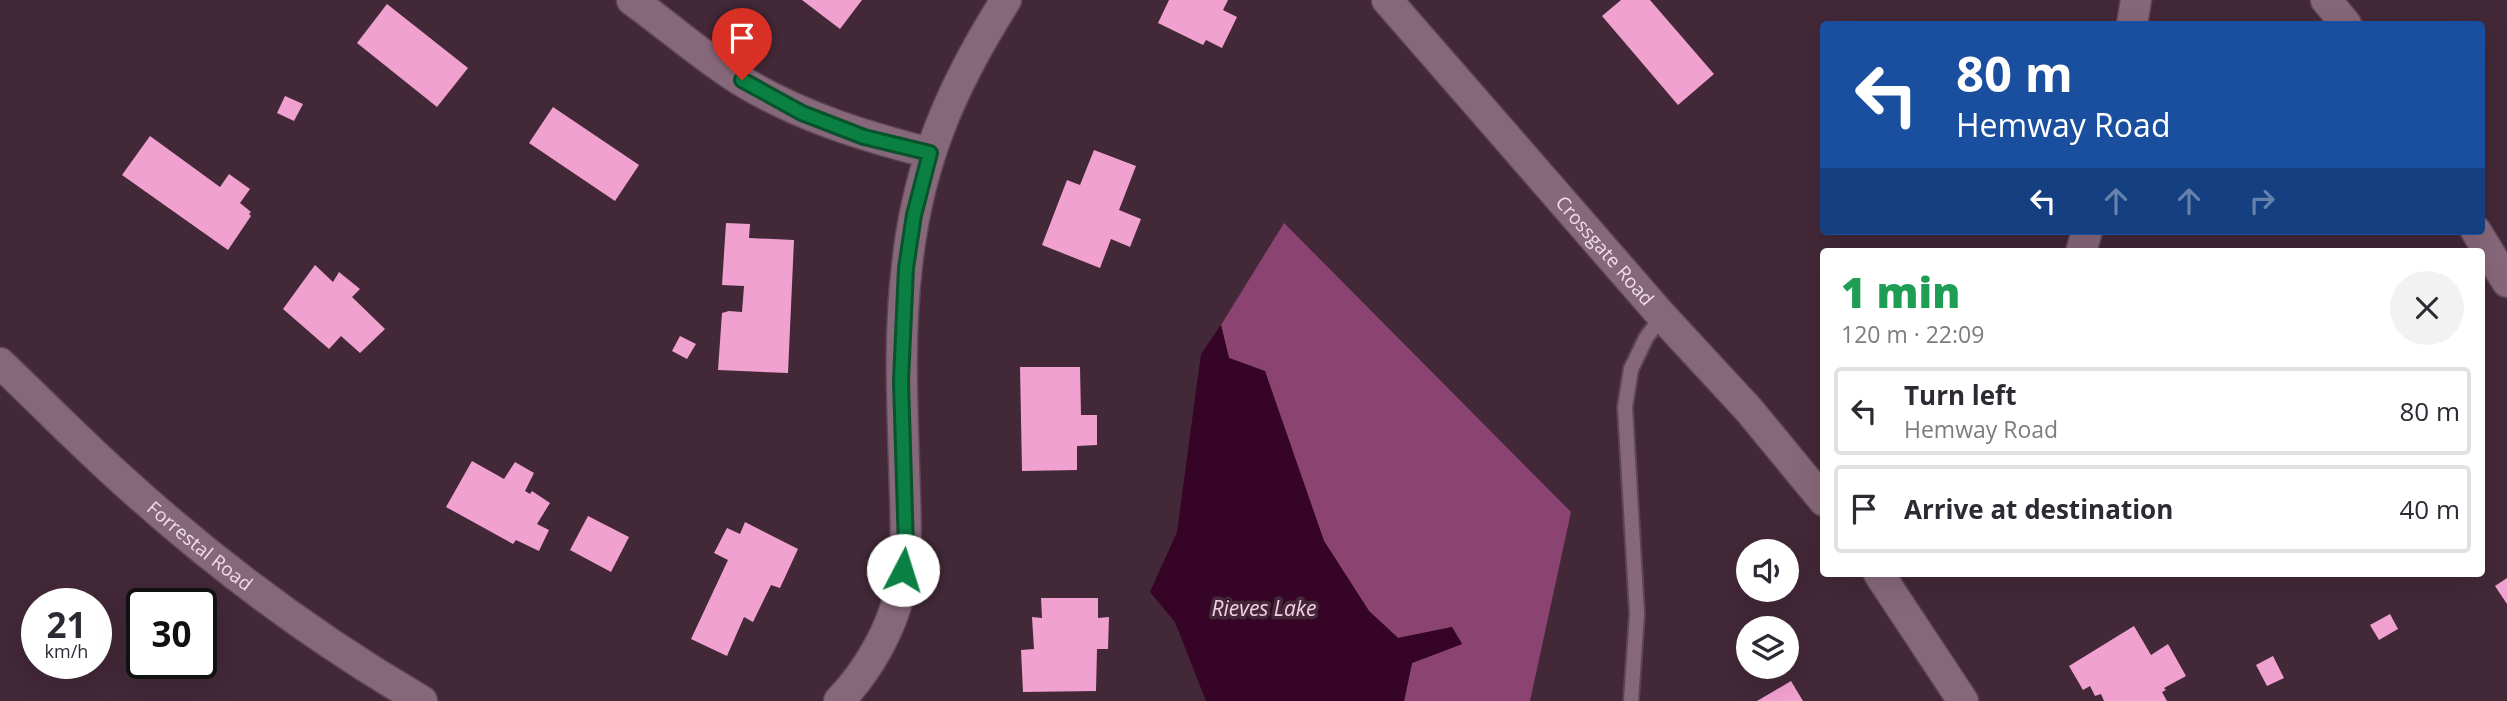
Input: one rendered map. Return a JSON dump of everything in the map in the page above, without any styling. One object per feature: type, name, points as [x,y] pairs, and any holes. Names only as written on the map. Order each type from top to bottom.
[{"type":"street","points":[[632,0],[697,50],[742,80],[802,113],[864,137],[930,153]]},
{"type":"street","points":[[839,701],[863,672],[889,626],[900,592],[906,548],[901,381],[906,268],[914,215],[930,153],[945,111],[974,51],[1006,0]]},
{"type":"street","name":"Crossgate Road","points":[[1387,0],[1662,316],[1749,410],[1820,496]]},
{"type":"street","points":[[2132,21],[2136,0]]},
{"type":"street","points":[[2326,0],[2344,21]]},
{"type":"street","points":[[2478,235],[2507,282]]},
{"type":"street","name":"Forrestal Road","points":[[0,363],[119,478],[213,557],[292,617],[422,701]]},
{"type":"street","points":[[1882,577],[1963,701]]},
{"type":"lane","points":[[1631,701],[1637,614],[1625,407],[1631,369],[1646,338],[1662,316]]},
{"type":"shaded area","points":[[1284,223],[1571,512],[1530,701],[1404,701],[1412,663],[1462,644],[1452,627],[1398,638],[1369,611],[1324,541],[1265,372],[1229,358],[1221,325]]},
{"type":"water","name":"Rieves Lake","points":[[1221,325],[1229,358],[1265,371],[1324,541],[1369,611],[1398,638],[1452,627],[1462,644],[1412,663],[1404,701],[1206,701],[1175,622],[1150,592],[1177,532],[1201,354]]},
{"type":"building","points":[[802,0],[862,0],[840,29]]},
{"type":"building","points":[[1169,0],[1228,0],[1223,10],[1237,17],[1222,48],[1206,40],[1203,45],[1158,23]]},
{"type":"building","points":[[1621,0],[1650,0],[1714,74],[1678,105],[1602,16]]},
{"type":"building","points":[[387,4],[468,68],[437,107],[357,43]]},
{"type":"building","points":[[285,96],[303,104],[294,121],[277,113]]},
{"type":"building","points":[[553,107],[639,165],[615,201],[529,143]]},
{"type":"building","points":[[150,136],[220,187],[229,174],[250,189],[240,203],[251,212],[251,216],[228,250],[122,175]]},
{"type":"building","points":[[1094,150],[1136,166],[1119,210],[1141,219],[1130,247],[1111,239],[1100,268],[1042,245],[1067,180],[1080,185]]},
{"type":"building","points":[[726,223],[750,224],[749,238],[794,240],[788,373],[718,370],[722,313],[742,312],[744,286],[722,285]]},
{"type":"building","points":[[315,265],[333,282],[339,272],[360,289],[352,297],[385,329],[360,353],[341,336],[329,349],[283,309]]},
{"type":"building","points":[[680,336],[696,344],[687,359],[672,351]]},
{"type":"building","points":[[1020,367],[1080,367],[1081,415],[1097,415],[1097,445],[1077,446],[1077,470],[1022,471]]},
{"type":"building","points":[[472,461],[504,479],[515,462],[534,473],[525,491],[530,494],[532,491],[550,503],[537,524],[549,530],[539,551],[516,540],[513,544],[446,507]]},
{"type":"building","points":[[588,516],[629,537],[611,572],[570,550]]},
{"type":"building","points":[[745,522],[798,549],[780,588],[771,585],[753,622],[744,617],[727,656],[691,639],[728,560],[714,553],[727,528],[740,534]]},
{"type":"building","points":[[2507,578],[2507,604],[2495,586]]},
{"type":"building","points":[[1041,598],[1098,598],[1098,618],[1109,617],[1108,649],[1097,649],[1096,691],[1023,692],[1021,650],[1034,649],[1032,617],[1042,618]]},
{"type":"building","points":[[2390,614],[2398,629],[2379,640],[2370,625]]},
{"type":"building","points":[[2134,626],[2151,655],[2168,644],[2186,676],[2164,688],[2166,690],[2162,692],[2167,701],[2104,701],[2101,694],[2095,696],[2090,686],[2083,690],[2069,666]]},
{"type":"building","points":[[2273,656],[2284,678],[2267,686],[2256,665]]},
{"type":"building","points":[[1791,681],[1803,701],[1757,701]]},
{"type":"route","points":[[742,80],[802,113],[864,137],[930,153],[914,215],[906,268],[901,381],[906,548],[903,570]]}]
